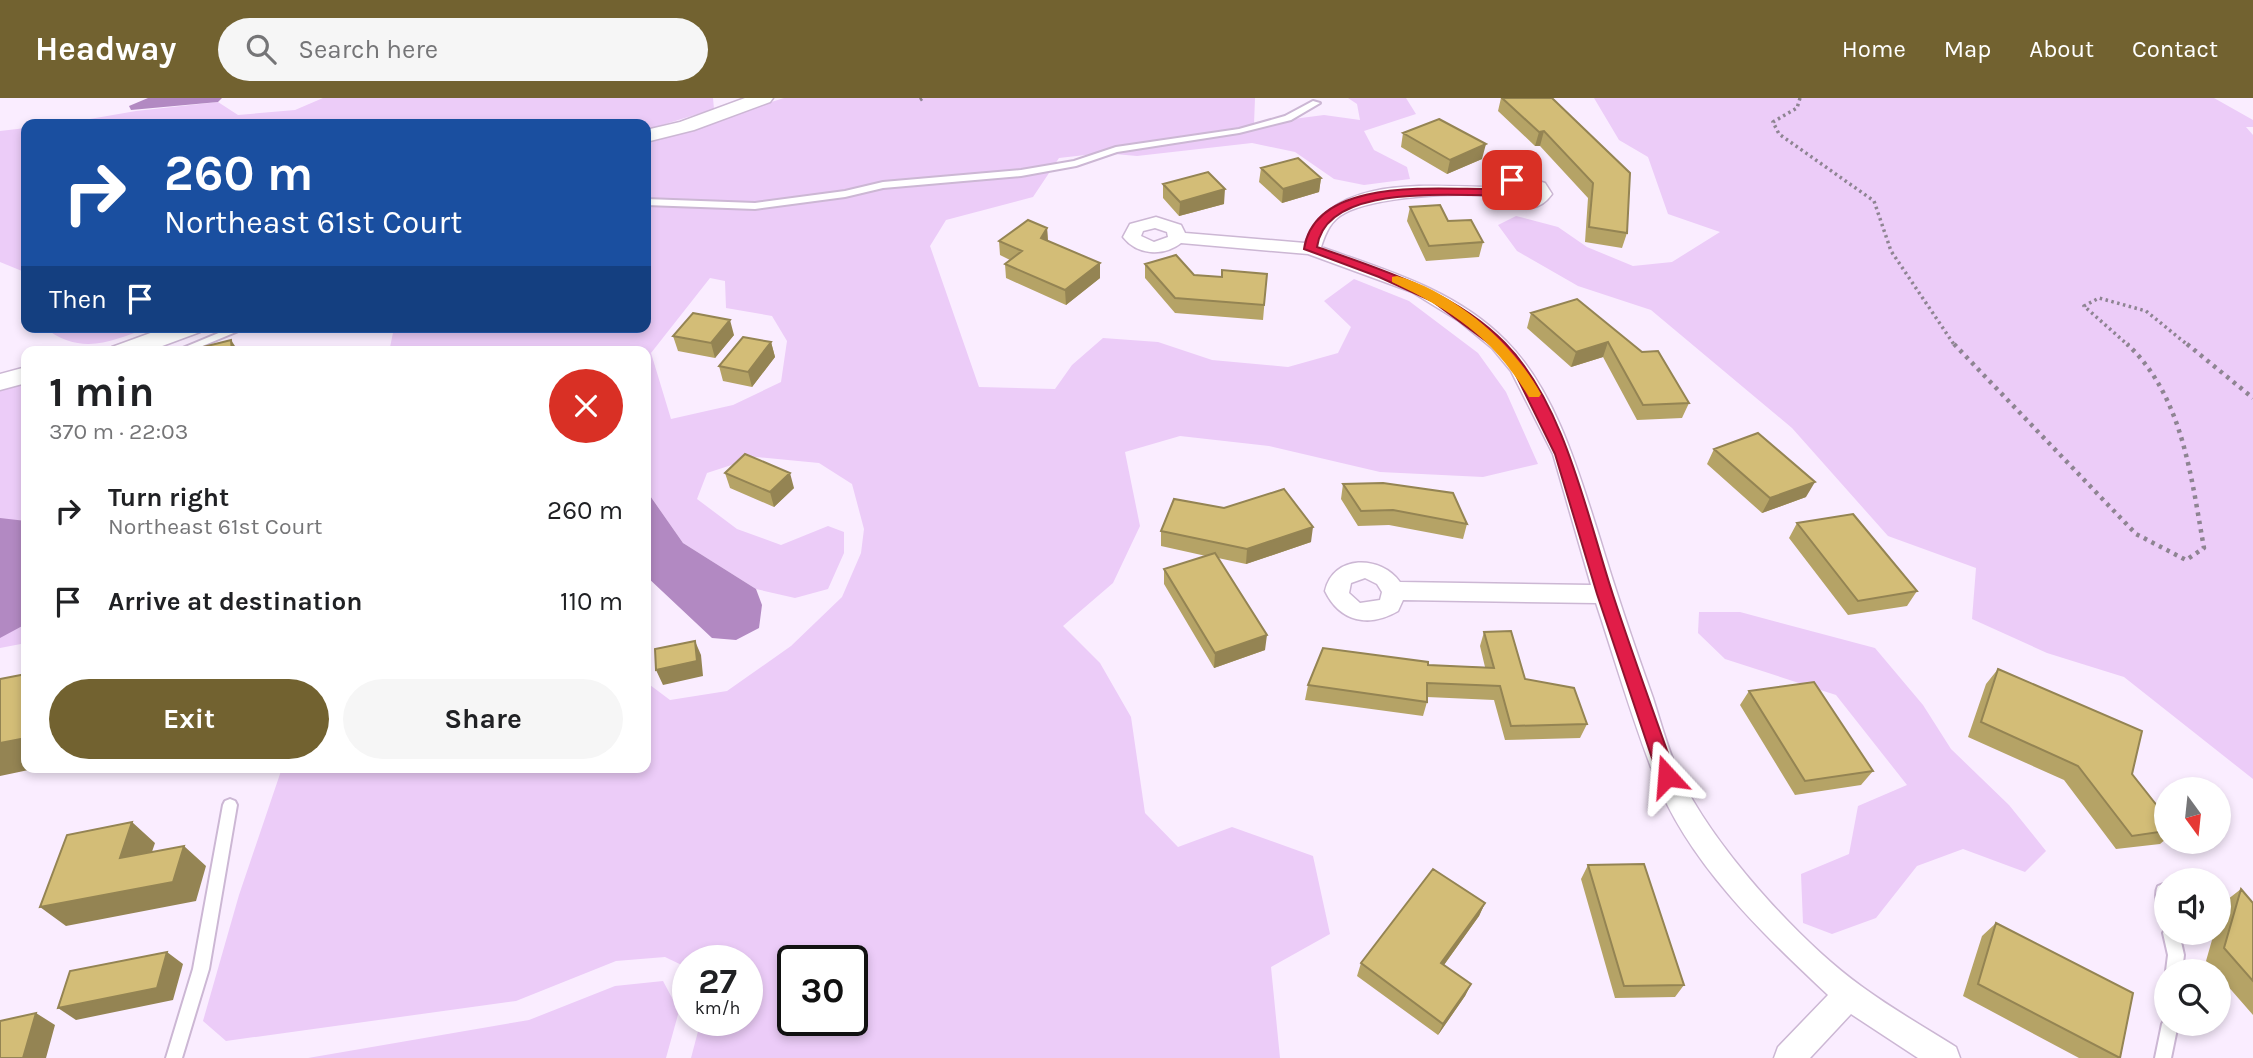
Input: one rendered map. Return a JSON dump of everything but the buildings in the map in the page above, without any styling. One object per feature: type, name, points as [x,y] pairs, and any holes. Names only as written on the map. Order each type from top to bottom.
[{"type":"street","points":[[651,135],[687,126],[763,98]]},
{"type":"street","points":[[1311,249],[1313,233],[1326,217],[1357,199],[1378,195],[1501,192]]},
{"type":"street","points":[[1177,238],[1311,249],[1427,293],[1466,317],[1499,344],[1520,369],[1563,454],[1605,594],[1667,776],[1693,824],[1733,879],[1781,932],[1849,995],[1945,1058]]},
{"type":"street","points":[[138,346],[174,333]]},
{"type":"street","points":[[0,382],[21,376]]},
{"type":"street","points":[[1394,591],[1605,594]]},
{"type":"street","points":[[1789,1058],[1849,995]]},
{"type":"lane","points":[[651,202],[755,206],[845,194],[883,185],[1021,173],[1076,163],[1116,150],[1240,131],[1288,118],[1316,103]]},
{"type":"lane","points":[[194,346],[227,333]]},
{"type":"lane","points":[[174,1058],[201,969],[230,805]]},
{"type":"lane","points":[[2163,1058],[2168,1036]]},
{"type":"path","points":[[1800,98],[1797,108],[1773,122],[1779,134],[1874,201],[1891,251],[1958,351],[2136,534],[2186,560],[2204,548],[2191,473],[2169,398],[2139,355],[2084,306],[2099,298],[2146,311],[2253,398]]},
{"type":"shaded area","points":[[148,98],[222,98],[218,102],[131,110],[129,106]]},
{"type":"shaded area","points":[[323,98],[713,98],[714,109],[651,128],[651,119],[90,119],[218,102],[238,115],[295,110]]},
{"type":"shaded area","points":[[784,98],[1255,98],[1254,124],[1324,115],[1360,120],[1357,104],[1348,98],[1406,98],[1416,114],[1364,131],[1374,150],[1407,167],[1410,179],[1364,185],[1334,179],[1295,152],[1252,143],[1137,156],[1103,153],[1059,158],[1033,197],[946,220],[930,246],[979,387],[1055,389],[1072,365],[1103,338],[1158,342],[1212,360],[1288,367],[1338,353],[1351,327],[1324,301],[1354,279],[1409,301],[1478,353],[1506,392],[1538,464],[1483,477],[1380,472],[1269,446],[1180,436],[1125,452],[1140,526],[1113,583],[1063,626],[1100,663],[1131,717],[1145,813],[1178,847],[1232,827],[1313,856],[1330,934],[1271,967],[1280,1058],[691,1058],[697,1036],[763,1036],[763,945],[672,945],[672,960],[665,957],[616,961],[516,1001],[226,1041],[203,1021],[239,895],[280,773],[651,773],[651,686],[670,700],[727,691],[791,646],[842,597],[861,553],[864,529],[852,484],[819,463],[756,457],[707,473],[697,499],[737,529],[781,545],[828,526],[844,532],[844,553],[828,589],[795,598],[756,589],[683,543],[651,497],[651,353],[651,346],[390,346],[393,333],[651,333],[651,140]],"holes":[[[710,278],[725,281],[726,308],[772,316],[787,341],[781,382],[733,405],[671,419],[651,353]]]},
{"type":"shaded area","points":[[1594,98],[2214,98],[2253,120],[2253,127],[2246,127],[2253,135],[2253,779],[2124,677],[2047,653],[1972,619],[1976,568],[1888,536],[1792,428],[1651,310],[1578,286],[1517,251],[1498,225],[1516,216],[1558,227],[1587,247],[1633,266],[1672,262],[1720,232],[1668,214],[1648,157],[1619,140]]},
{"type":"shaded area","points":[[21,129],[21,271],[0,262],[0,131]]},
{"type":"shaded area","points":[[53,333],[134,333],[97,344],[71,342]]},
{"type":"shaded area","points":[[21,384],[21,644],[0,648],[0,389]]},
{"type":"shaded area","points":[[651,497],[683,543],[756,589],[762,605],[759,628],[736,640],[712,638],[651,581]]},
{"type":"shaded area","points":[[0,518],[21,520],[21,627],[0,638]]},
{"type":"shaded area","points":[[1699,612],[1740,612],[1875,648],[1923,705],[1951,749],[2009,805],[2046,851],[2025,872],[1963,849],[1917,866],[1876,918],[1832,934],[1803,923],[1801,874],[1849,854],[1858,806],[1907,785],[1836,695],[1725,659],[1698,633]]},
{"type":"shaded area","points":[[663,981],[672,998],[672,1036],[666,1058],[308,1058],[529,1020],[615,986]]},
{"type":"slow traffic","points":[[1397,279],[1418,288],[1466,317],[1499,344],[1520,369],[1534,394]]},
{"type":"route","points":[[1512,180],[1502,184],[1501,192],[1378,195],[1357,199],[1326,217],[1313,233],[1311,249],[1383,274],[1436,298],[1466,317],[1499,344],[1520,369],[1563,454],[1605,594],[1667,776]]}]
